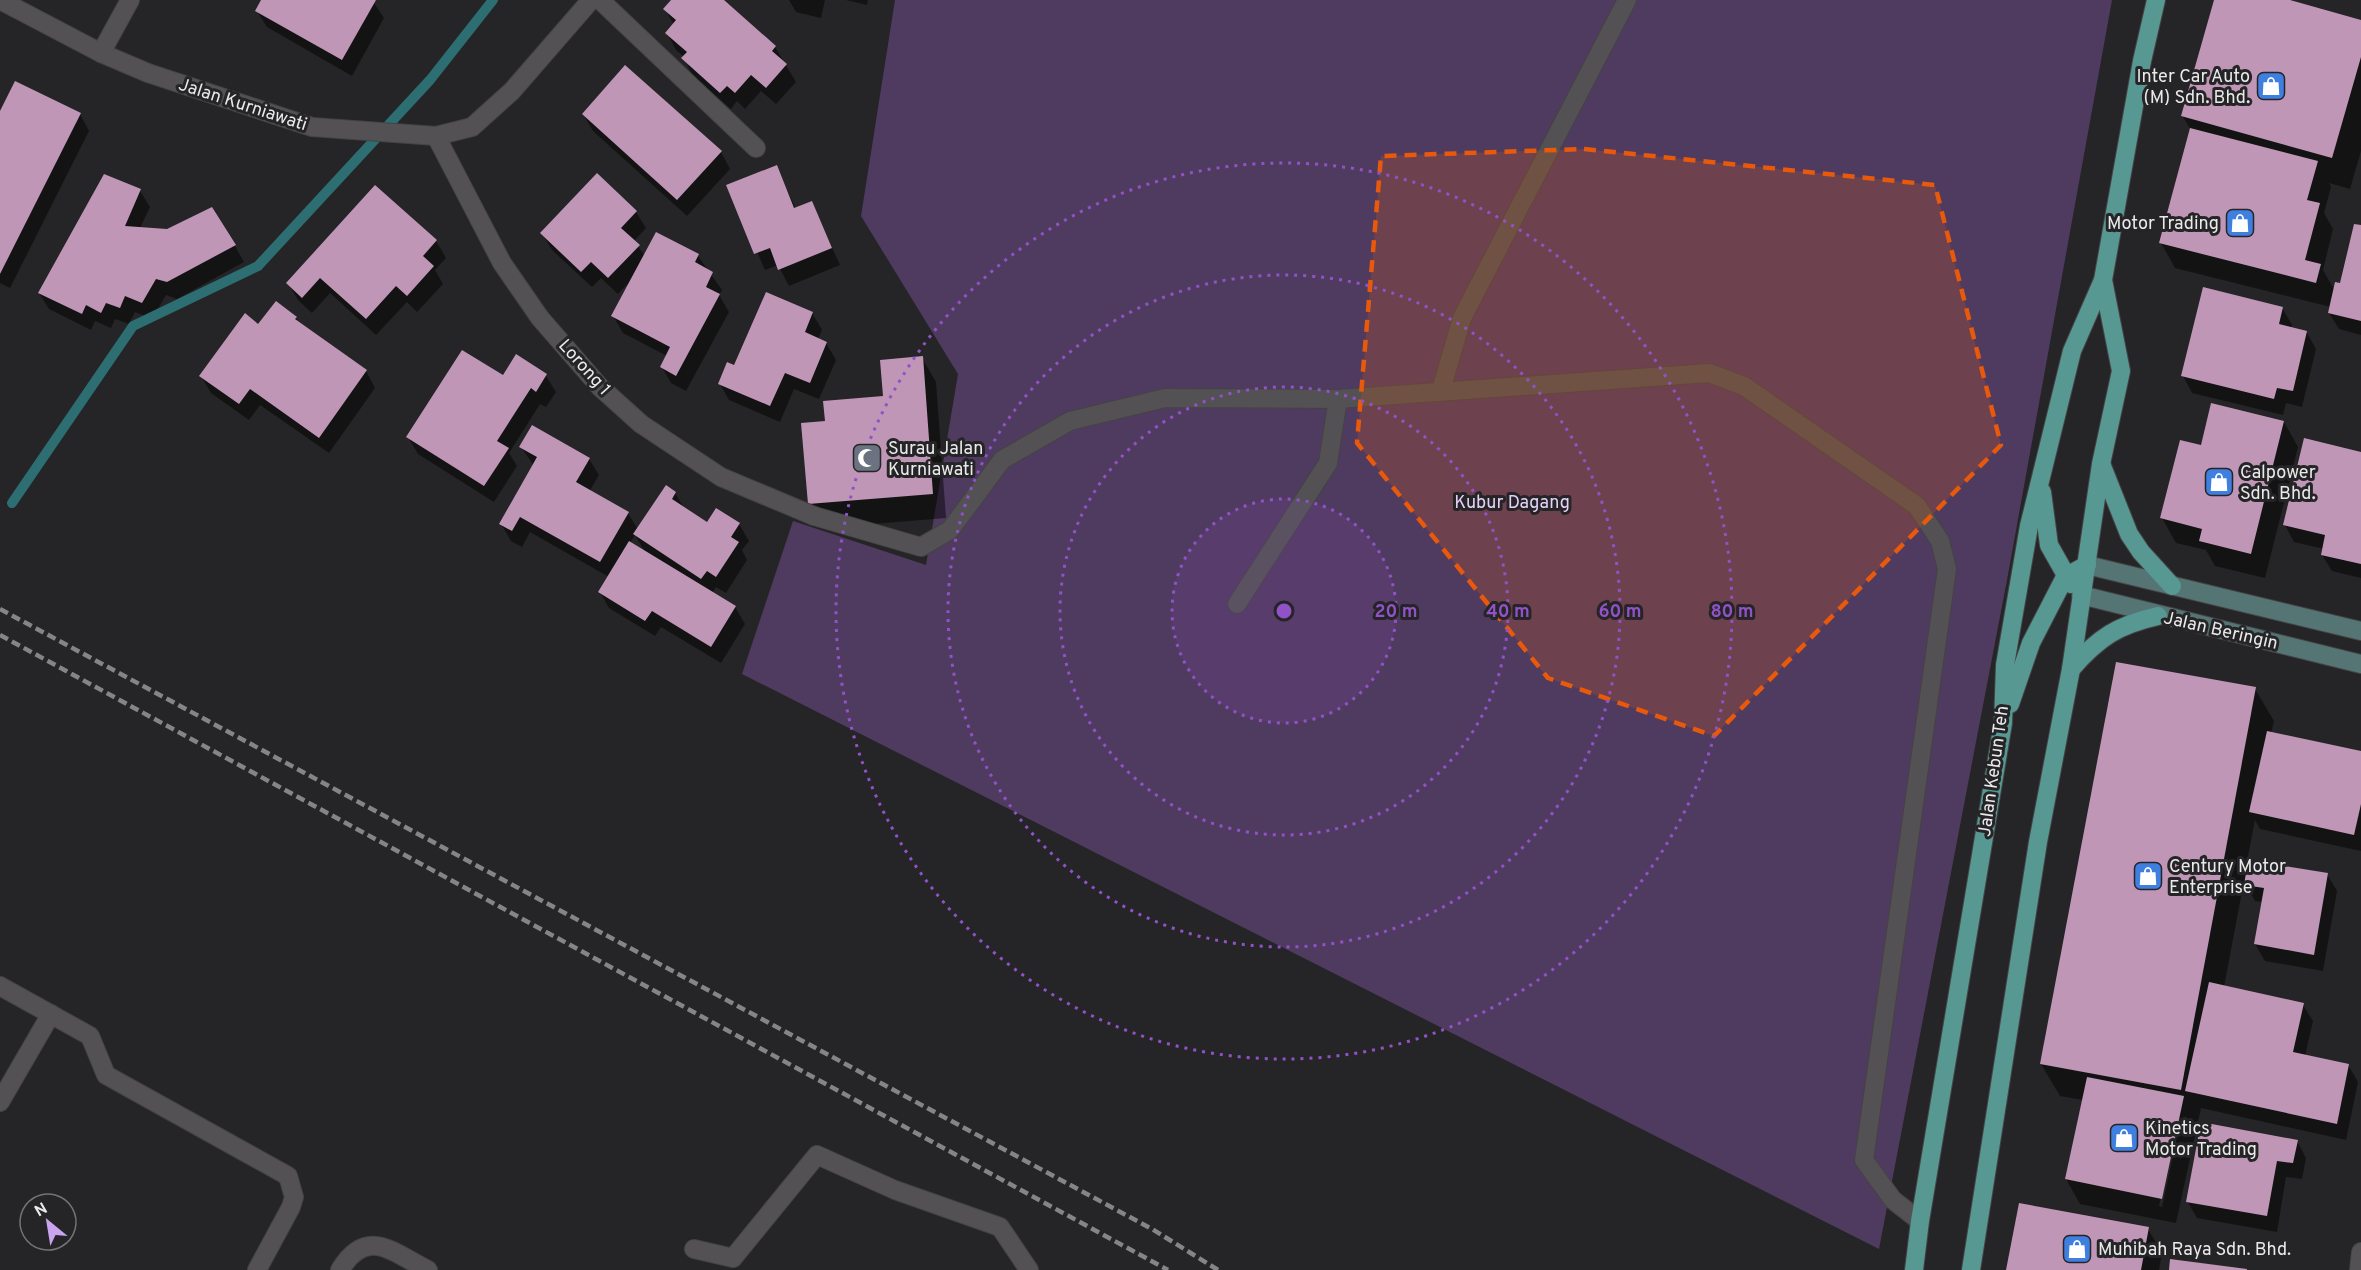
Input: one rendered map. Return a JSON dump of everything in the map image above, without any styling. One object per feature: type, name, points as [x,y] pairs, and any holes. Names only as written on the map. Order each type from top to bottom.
[{"type":"main road","name":"Jalan Kebun Teh","points":[[1914,1270],[1920,1221],[2003,723],[2006,665],[2029,526],[2072,351],[2103,280],[2142,61],[2156,0]]},
{"type":"main road","name":"Jalan Kebun Teh","points":[[1971,1270],[2038,842],[2071,669],[2101,464],[2121,371],[2103,280]]},
{"type":"main road","points":[[2101,464],[2129,534],[2141,552],[2172,586]]},
{"type":"main road","points":[[2041,482],[2049,545],[2065,577],[2081,595]]},
{"type":"main road","points":[[2003,723],[2031,643],[2065,577],[2087,565]]},
{"type":"main road","points":[[2071,669],[2103,638],[2127,623],[2158,616]]},
{"type":"street","name":"Jalan Kurniawati","points":[[0,0],[101,53],[148,73],[312,127],[436,136],[472,127],[512,91],[591,0]]},
{"type":"street","points":[[101,53],[130,0]]},
{"type":"street","points":[[600,0],[756,148]]},
{"type":"street","points":[[1442,390],[1462,318],[1628,0]]},
{"type":"street","name":"Lorong 1","points":[[436,136],[502,264],[540,318],[600,387],[641,424],[721,477],[813,516],[921,547],[950,530],[1002,460],[1070,421],[1165,398],[1338,399],[1709,373],[1744,386],[1917,506],[1940,541],[1947,569],[1864,1160],[1893,1200],[1920,1221]]},
{"type":"street","points":[[1237,604],[1328,463],[1338,399]]},
{"type":"street","name":"Jalan Beringin","points":[[2087,565],[2361,631]]},
{"type":"street","name":"Jalan Beringin","points":[[2081,595],[2158,616],[2361,664]]},
{"type":"street","points":[[0,986],[90,1036],[105,1075],[288,1176],[294,1197],[291,1208],[257,1270]]},
{"type":"street","points":[[0,1102],[51,1014]]},
{"type":"street","points":[[694,1249],[732,1258],[817,1155],[895,1190],[1000,1227],[1029,1270]]},
{"type":"street","points":[[340,1270],[354,1251],[371,1244],[381,1246],[428,1270]]},
{"type":"street","points":[[2359,1270],[2361,1252]]},
{"type":"highlighted area","points":[[1584,149],[1935,185],[2001,445],[1714,736],[1548,678],[1357,443],[1381,156]]},
{"type":"green space","name":"Kubur Dagang","points":[[895,0],[2112,0],[2007,580],[1879,1249],[742,674],[793,521],[926,565],[958,374],[861,216]]},
{"type":"building","points":[[261,0],[376,0],[342,60],[255,11]]},
{"type":"building","points":[[671,0],[724,0],[776,46],[772,51],[787,64],[766,88],[751,75],[735,93],[727,86],[720,93],[681,58],[687,52],[665,33],[676,20],[663,9]]},
{"type":"building","name":"Inter Car Auto (M) Sdn. Bhd.","points":[[2214,0],[2290,0],[2361,20],[2361,57],[2332,158],[2181,116]]},
{"type":"building","points":[[625,65],[722,151],[677,200],[582,114]]},
{"type":"building","points":[[15,81],[81,113],[0,274],[0,111]]},
{"type":"building","name":"Motor Trading","points":[[2190,128],[2318,161],[2307,200],[2320,203],[2305,260],[2321,264],[2316,283],[2159,243]]},
{"type":"building","points":[[777,165],[794,208],[812,201],[832,248],[778,270],[770,248],[754,254],[726,185]]},
{"type":"building","points":[[597,173],[637,211],[621,228],[640,245],[608,278],[591,262],[581,272],[540,233]]},
{"type":"building","points":[[104,174],[141,189],[125,226],[167,229],[212,207],[236,245],[167,282],[156,279],[142,303],[125,296],[120,308],[106,303],[101,313],[86,305],[82,314],[38,293]]},
{"type":"building","points":[[375,185],[437,240],[423,256],[434,266],[407,296],[396,286],[366,319],[320,278],[302,298],[286,283]]},
{"type":"building","points":[[2354,224],[2361,225],[2361,321],[2328,313],[2335,282],[2340,283]]},
{"type":"building","points":[[656,232],[699,254],[695,262],[713,272],[706,287],[720,294],[676,376],[660,367],[670,347],[611,316]]},
{"type":"building","points":[[2203,287],[2283,307],[2279,324],[2307,331],[2293,391],[2277,388],[2274,399],[2181,376]]},
{"type":"building","points":[[766,292],[813,312],[805,332],[827,342],[810,383],[785,373],[770,406],[718,384],[727,362],[734,365]]},
{"type":"building","points":[[276,301],[297,317],[295,319],[367,370],[319,438],[250,389],[239,404],[199,376],[245,313],[258,324]]},
{"type":"building","points":[[462,350],[503,375],[516,354],[547,374],[536,392],[531,388],[497,441],[509,448],[484,486],[406,437]]},
{"type":"building","name":"Surau Jalan Kurniawati","points":[[923,356],[933,494],[808,504],[801,423],[825,421],[823,401],[883,396],[880,360]]},
{"type":"building","name":"Calpower Sdn. Bhd.","points":[[2211,403],[2284,421],[2251,554],[2199,541],[2202,529],[2160,518],[2180,440],[2201,445]]},
{"type":"building","points":[[532,425],[590,458],[576,482],[629,512],[600,562],[520,517],[512,531],[499,524],[537,457],[519,447]]},
{"type":"building","points":[[2304,438],[2361,452],[2361,564],[2321,555],[2325,535],[2283,525]]},
{"type":"building","points":[[666,485],[676,492],[672,499],[707,522],[716,508],[740,523],[731,537],[739,542],[716,577],[707,571],[701,579],[633,534]]},
{"type":"building","points":[[629,541],[736,606],[711,647],[652,611],[645,621],[598,592]]},
{"type":"building","name":"Century Motor Enterprise","points":[[2116,662],[2256,687],[2181,1090],[2040,1064]]},
{"type":"building","points":[[2267,731],[2361,751],[2361,804],[2354,835],[2249,812]]},
{"type":"building","points":[[2248,860],[2328,873],[2314,955],[2254,944],[2264,888],[2244,885]]},
{"type":"building","points":[[2209,982],[2304,1003],[2293,1052],[2349,1064],[2337,1124],[2185,1091]]},
{"type":"building","name":"Kinetics Motor Trading","points":[[2087,1077],[2184,1096],[2162,1199],[2065,1179]]},
{"type":"building","points":[[2201,1122],[2298,1140],[2293,1163],[2277,1161],[2267,1216],[2186,1202]]},
{"type":"building","name":"Muhibah Raya Sdn. Bhd.","points":[[2019,1203],[2149,1227],[2141,1270],[2006,1270]]},
{"type":"building","points":[[2170,1259],[2247,1269],[2247,1270],[2169,1270]]},
{"type":"waterway","points":[[12,503],[133,326],[258,266],[430,80],[493,0]]},
{"type":"railway","points":[[0,609],[1152,1229],[1218,1270]]},
{"type":"railway","points":[[0,635],[1168,1270]]},
{"type":"place","name":"Inter Car Auto (M) Sdn. Bhd.","points":[[2271,86]]},
{"type":"place","name":"Motor Trading","points":[[2240,223]]},
{"type":"place","name":"Surau Jalan Kurniawati","points":[[867,458]]},
{"type":"place","name":"Calpower Sdn. Bhd.","points":[[2219,482]]},
{"type":"place","name":"Century Motor Enterprise","points":[[2148,876]]},
{"type":"place","name":"Kinetics Motor Trading","points":[[2124,1138]]},
{"type":"place","name":"Muhibah Raya Sdn. Bhd.","points":[[2077,1249]]}]
